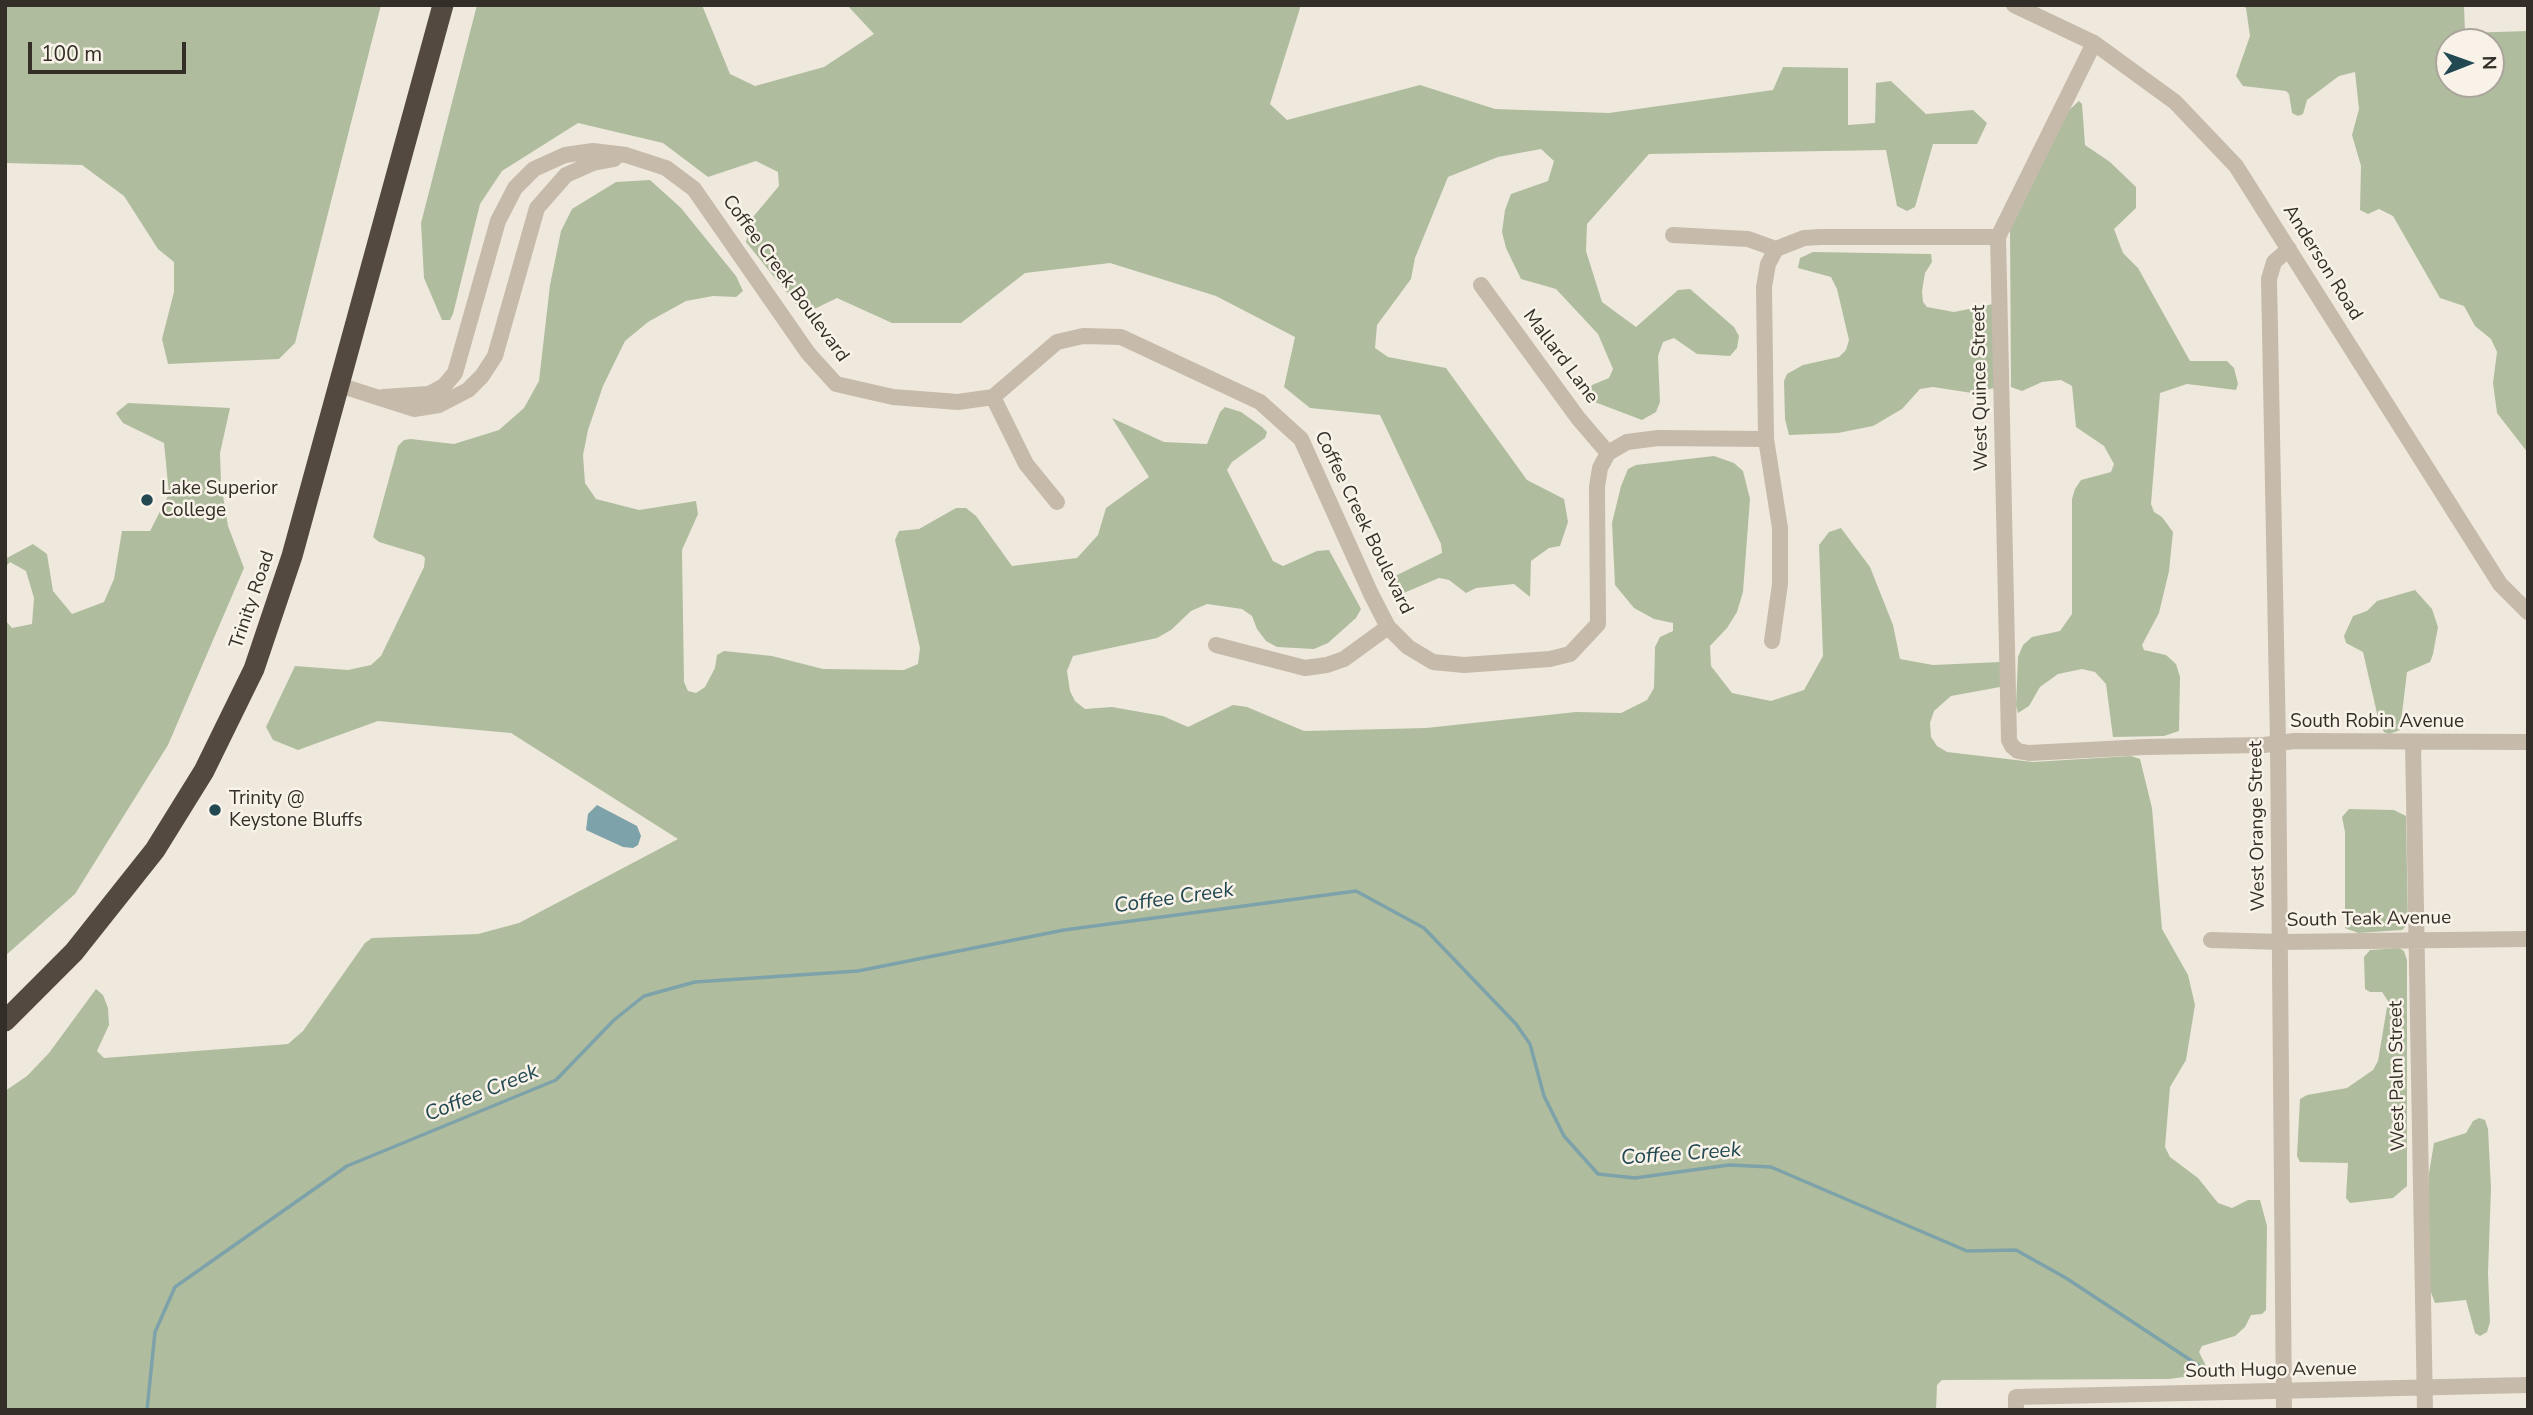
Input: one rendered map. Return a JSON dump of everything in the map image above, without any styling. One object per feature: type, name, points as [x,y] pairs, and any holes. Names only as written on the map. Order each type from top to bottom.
[{"type":"highway","name":"Trinity Road","points":[[5,1021],[74,952],[136,876],[188,799],[222,737],[254,669],[280,595],[443,5]]},
{"type":"street","name":"Anderson Road","points":[[2014,5],[2094,43],[2175,102],[2236,166],[2500,584],[2528,612]]},
{"type":"street","name":"West Quince Street","points":[[2018,751],[2009,740],[1998,237],[2094,43]]},
{"type":"street","name":"Coffee Creek Boulevard","points":[[383,397],[429,394],[444,386],[454,373],[502,209],[515,188],[545,162],[573,153],[605,152],[641,158],[666,167],[694,190],[808,353],[836,384],[893,397],[958,402],[993,397],[1058,342],[1083,336],[1121,337],[1259,401],[1301,439],[1388,627],[1408,647],[1433,662],[1495,664],[1570,654],[1598,624],[1597,487],[1600,468],[1608,453]]},
{"type":"street","name":"Coffee Creek Boulevard","points":[[339,385],[383,397],[408,408],[423,408],[449,401],[476,384],[495,356],[532,219],[542,200],[559,181],[581,167],[604,160],[641,158]]},
{"type":"street","points":[[1673,235],[1748,239],[1776,249]]},
{"type":"street","points":[[1772,641],[1780,584],[1780,528],[1766,439],[1764,287],[1768,264],[1776,249],[1804,238],[1820,237],[1998,237]]},
{"type":"street","name":"West Orange Street","points":[[2284,1410],[2281,942],[2269,279],[2274,262],[2289,250]]},
{"type":"street","name":"Mallard Lane","points":[[1481,285],[1578,418],[1608,453]]},
{"type":"street","points":[[993,397],[1026,464],[1057,502]]},
{"type":"street","points":[[1608,453],[1627,442],[1658,438],[1766,439]]},
{"type":"street","points":[[1216,645],[1305,668],[1344,659],[1388,627]]},
{"type":"street","name":"West Palm Street","points":[[2413,742],[2425,1410]]},
{"type":"street","name":"South Robin Avenue","points":[[2018,751],[2278,743],[2528,742]]},
{"type":"street","name":"South Teak Avenue","points":[[2211,940],[2281,942],[2528,939]]},
{"type":"street","name":"South Hugo Avenue","points":[[2016,1403],[2154,1402],[2284,1393],[2528,1385]]},
{"type":"green space","points":[[5,5],[381,5],[295,343],[279,359],[168,364],[162,339],[174,292],[174,262],[158,249],[124,196],[82,165],[5,163]]},
{"type":"green space","points":[[477,5],[702,5],[730,74],[755,86],[824,67],[874,34],[847,5],[1301,5],[1270,104],[1287,120],[1420,85],[1495,109],[1609,113],[1773,90],[1783,67],[1848,68],[1848,125],[1875,123],[1876,83],[1891,81],[1926,114],[1973,110],[1987,123],[1977,144],[1933,144],[1915,207],[1907,211],[1897,206],[1886,150],[1649,154],[1587,224],[1586,251],[1602,302],[1636,327],[1678,290],[1690,289],[1734,327],[1739,336],[1737,348],[1730,356],[1697,354],[1674,338],[1663,342],[1658,356],[1660,402],[1656,412],[1642,420],[1592,401],[1589,391],[1592,385],[1609,378],[1613,369],[1598,334],[1556,289],[1521,279],[1506,248],[1502,232],[1505,210],[1511,194],[1548,181],[1554,161],[1541,149],[1498,157],[1448,177],[1415,258],[1411,279],[1377,325],[1375,348],[1388,357],[1446,368],[1527,480],[1564,499],[1568,522],[1560,546],[1549,548],[1531,561],[1530,597],[1514,584],[1476,588],[1466,593],[1449,580],[1439,578],[1399,595],[1396,594],[1393,582],[1397,575],[1442,553],[1441,544],[1380,415],[1310,408],[1284,387],[1295,337],[1216,296],[1110,263],[1025,273],[961,323],[892,323],[837,298],[804,314],[746,242],[753,217],[779,186],[778,172],[756,161],[708,177],[663,143],[578,123],[502,171],[480,204],[453,314],[450,320],[442,320],[424,278],[421,223]]},
{"type":"green space","points":[[2242,5],[2464,5],[2465,28],[2435,28],[2435,98],[2505,98],[2505,32],[2528,31],[2528,453],[2497,413],[2493,383],[2497,352],[2491,339],[2475,326],[2464,306],[2440,298],[2393,216],[2379,209],[2368,214],[2360,210],[2361,166],[2352,135],[2359,109],[2355,72],[2339,76],[2307,100],[2303,114],[2298,116],[2292,113],[2289,94],[2286,91],[2243,86],[2236,76],[2250,36],[2246,8]]},
{"type":"green space","points":[[2079,101],[2082,104],[2085,145],[2110,162],[2136,187],[2136,208],[2114,229],[2123,253],[2138,268],[2190,361],[2227,361],[2234,368],[2238,384],[2236,390],[2187,384],[2160,393],[2151,504],[2154,512],[2162,517],[2173,532],[2169,571],[2159,613],[2142,645],[2144,650],[2166,655],[2176,664],[2180,677],[2179,731],[2164,736],[2113,737],[2106,684],[2095,672],[2082,669],[2058,674],[2040,687],[2029,706],[2018,713],[2016,706],[2018,657],[2023,645],[2032,637],[2060,631],[2072,614],[2072,499],[2075,489],[2081,480],[2111,472],[2114,464],[2104,446],[2076,427],[2072,386],[2061,380],[2042,382],[2022,391],[2011,387],[2010,230],[2067,112]]},
{"type":"green space","points":[[650,180],[681,208],[736,276],[743,291],[736,297],[713,296],[686,301],[648,322],[625,341],[603,386],[588,430],[583,455],[585,483],[596,499],[639,510],[696,501],[698,514],[682,550],[684,682],[688,691],[696,693],[705,687],[715,668],[717,655],[724,651],[772,656],[823,669],[904,670],[918,664],[920,648],[895,540],[899,531],[919,529],[956,508],[966,508],[976,516],[1012,566],[1077,558],[1098,535],[1106,508],[1149,477],[1112,418],[1164,442],[1207,444],[1220,412],[1225,407],[1241,412],[1262,427],[1267,432],[1265,438],[1232,462],[1227,470],[1273,561],[1283,566],[1317,551],[1329,550],[1361,609],[1356,618],[1328,643],[1314,649],[1277,647],[1266,641],[1252,616],[1242,609],[1207,604],[1191,611],[1171,630],[1157,638],[1073,656],[1067,671],[1070,691],[1075,701],[1085,709],[1112,707],[1163,716],[1188,727],[1233,705],[1247,707],[1304,731],[1426,728],[1576,712],[1621,713],[1647,700],[1654,688],[1655,647],[1660,637],[1673,631],[1673,623],[1654,619],[1634,608],[1615,585],[1612,523],[1621,486],[1628,469],[1636,465],[1714,456],[1734,463],[1743,471],[1750,499],[1743,592],[1737,612],[1727,628],[1710,646],[1711,666],[1732,693],[1771,701],[1804,690],[1823,656],[1819,545],[1829,532],[1841,528],[1870,567],[1893,625],[1900,659],[1933,665],[2000,662],[2000,687],[1951,696],[1934,711],[1930,723],[1931,737],[1937,746],[1947,752],[2033,762],[2131,756],[2140,759],[2152,808],[2162,929],[2188,975],[2195,1005],[2186,1060],[2170,1087],[2165,1147],[2170,1157],[2198,1178],[2218,1203],[2232,1208],[2248,1200],[2260,1200],[2267,1226],[2266,1310],[2262,1314],[2251,1315],[2245,1327],[2235,1336],[2202,1346],[2199,1352],[2208,1370],[2206,1374],[2169,1379],[1942,1380],[1937,1385],[1936,1410],[5,1410],[5,1091],[27,1076],[49,1053],[96,989],[103,995],[108,1008],[109,1025],[97,1051],[104,1058],[288,1044],[303,1031],[365,943],[372,938],[478,934],[519,923],[678,839],[511,733],[378,721],[298,750],[273,740],[266,727],[295,666],[348,670],[371,665],[381,656],[424,567],[425,558],[422,555],[379,542],[373,537],[398,446],[404,440],[411,439],[454,444],[499,430],[524,408],[539,381],[550,285],[561,231],[572,209],[616,182]]},
{"type":"green space","points":[[1813,252],[1931,254],[1932,262],[1925,273],[1922,291],[1923,302],[1927,307],[1954,312],[1993,304],[1994,388],[1972,393],[1933,387],[1920,389],[1902,409],[1873,426],[1838,433],[1789,435],[1785,419],[1784,381],[1787,374],[1803,365],[1839,357],[1846,350],[1849,340],[1837,289],[1831,277],[1798,268],[1800,258]]},
{"type":"green space","points":[[128,403],[230,408],[220,453],[221,484],[228,526],[244,568],[168,745],[75,894],[5,956],[5,620],[12,628],[32,624],[34,598],[26,571],[10,562],[5,567],[5,559],[33,544],[47,554],[53,591],[72,614],[104,602],[114,579],[122,531],[150,531],[169,494],[164,443],[123,423],[116,413]]},
{"type":"green space","points":[[2415,590],[2432,609],[2438,627],[2430,662],[2407,672],[2400,730],[2389,734],[2384,732],[2379,722],[2363,652],[2346,643],[2344,636],[2353,616],[2367,611],[2377,601]]},
{"type":"green space","points":[[2349,809],[2394,810],[2406,816],[2408,924],[2402,930],[2358,933],[2345,928],[2345,832],[2342,817]]},
{"type":"green space","points":[[2399,948],[2404,951],[2407,960],[2407,1186],[2393,1198],[2350,1203],[2346,1198],[2348,1163],[2300,1162],[2297,1156],[2300,1099],[2307,1095],[2347,1088],[2373,1070],[2378,1061],[2388,1001],[2382,992],[2365,989],[2364,957],[2370,950]]},
{"type":"green space","points":[[2479,1118],[2485,1120],[2488,1129],[2491,1188],[2488,1273],[2490,1322],[2487,1332],[2480,1336],[2475,1333],[2466,1300],[2435,1303],[2429,1287],[2429,1173],[2434,1143],[2466,1133],[2473,1121]]},
{"type":"water","points":[[597,805],[637,826],[641,836],[638,845],[633,848],[623,847],[586,830],[588,814]]},
{"type":"waterway","name":"Coffee Creek","points":[[147,1410],[155,1332],[175,1287],[347,1166],[556,1080],[614,1020],[644,996],[695,982],[858,971],[1064,930],[1356,891],[1424,928],[1516,1024],[1530,1044],[1544,1096],[1564,1136],[1598,1174],[1635,1178],[1729,1165],[1771,1167],[1967,1251],[2016,1250],[2066,1278],[2204,1369]]},
{"type":"place","name":"Lake Superior College","points":[[147,500]]},
{"type":"place","name":"Trinity @ Keystone Bluffs","points":[[215,810]]}]
